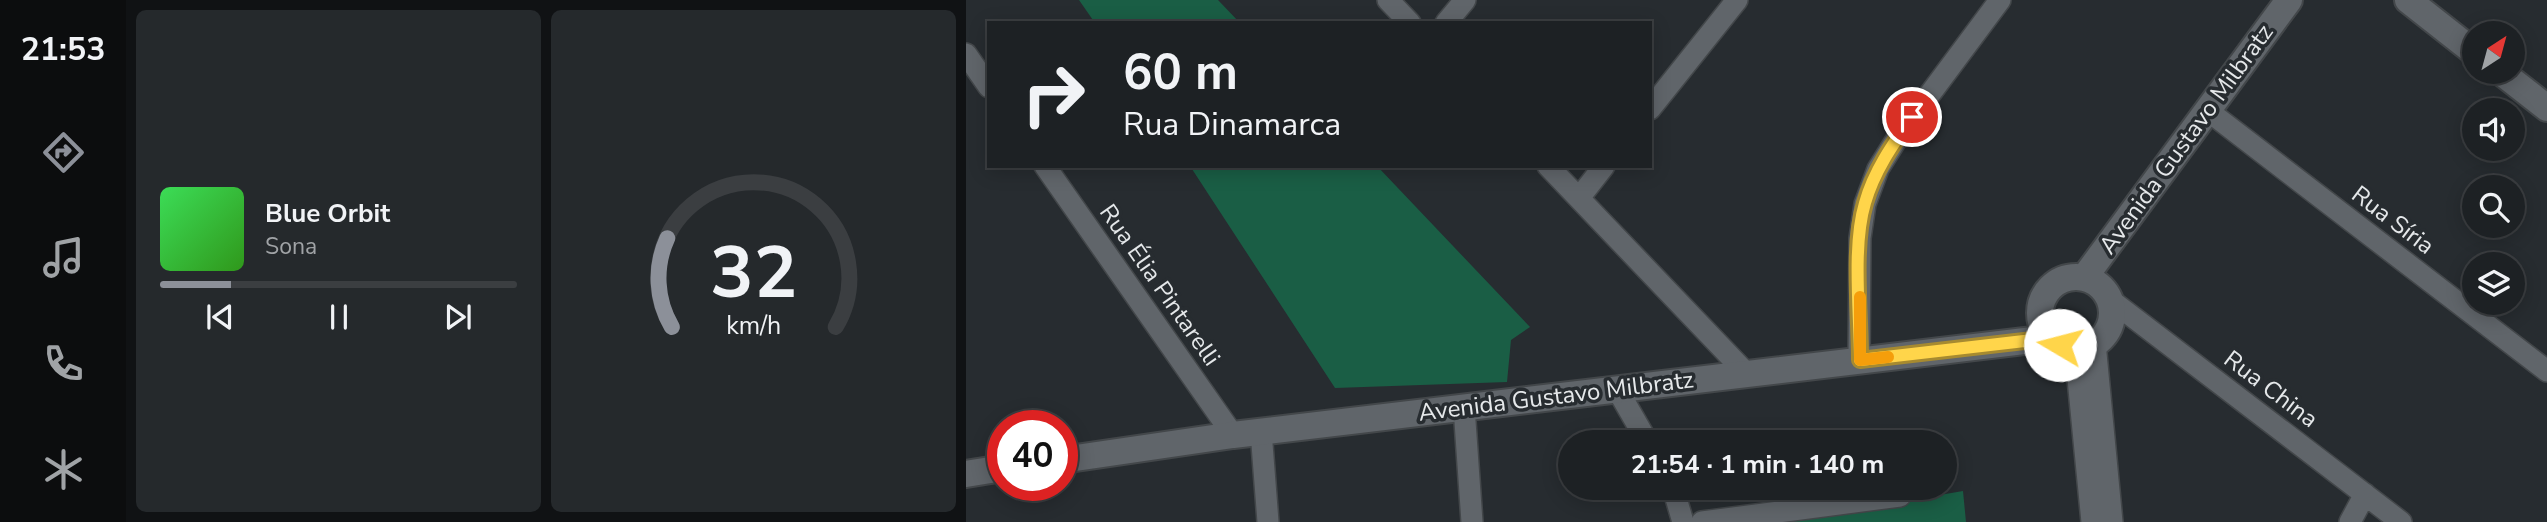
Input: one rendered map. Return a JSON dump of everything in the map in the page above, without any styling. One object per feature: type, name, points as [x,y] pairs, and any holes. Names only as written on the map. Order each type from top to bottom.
[{"type":"street","points":[[1388,0],[1408,21]]},
{"type":"street","points":[[1448,21],[1465,0]]},
{"type":"street","points":[[1652,106],[1737,0]]},
{"type":"street","points":[[1860,360],[1860,238],[1865,204],[1873,181],[1898,137],[2000,0]]},
{"type":"street","name":"Avenida Gustavo Milbratz","points":[[2084,278],[2289,0]]},
{"type":"street","points":[[2408,0],[2462,42]]},
{"type":"street","points":[[966,54],[987,83]]},
{"type":"street","points":[[2516,84],[2547,108]]},
{"type":"street","name":"Rua Síria","points":[[2207,110],[2547,371]]},
{"type":"street","name":"Rua Élia Pintarelli","points":[[1046,168],[1233,435]]},
{"type":"street","points":[[1550,168],[1747,374]]},
{"type":"street","points":[[1578,198],[1602,168]]},
{"type":"street","points":[[2084,278],[2102,289],[2108,298],[2111,320],[2107,331],[2085,346],[2060,345],[2050,338],[2040,317],[2044,295],[2061,280],[2084,278]]},
{"type":"street","name":"Rua China","points":[[2108,298],[2401,522]]},
{"type":"street","name":"Avenida Gustavo Milbratz","points":[[1078,458],[1261,431],[2050,338]]},
{"type":"street","points":[[2085,346],[2092,522]]},
{"type":"street","points":[[2085,346],[2112,522]]},
{"type":"street","points":[[1617,389],[1641,430]]},
{"type":"street","points":[[1464,407],[1472,522]]},
{"type":"street","points":[[1261,431],[1268,522]]},
{"type":"street","points":[[966,474],[987,471]]},
{"type":"street","points":[[2350,522],[2365,494]]},
{"type":"street","points":[[1676,500],[1683,522]]},
{"type":"street","points":[[1702,522],[1870,500]]},
{"type":"green space","points":[[1079,0],[1218,0],[1238,21],[1094,21]]},
{"type":"green space","points":[[1191,168],[1379,168],[1530,327],[1511,340],[1507,382],[1335,388]]},
{"type":"green space","points":[[1963,491],[1966,522],[1787,522],[1910,500],[1957,500],[1957,492]]},
{"type":"slow traffic","points":[[1860,297],[1860,360],[1888,357]]},
{"type":"route","points":[[1912,117],[1878,169],[1865,204],[1860,238],[1860,360],[2050,338],[2060,345]]}]
